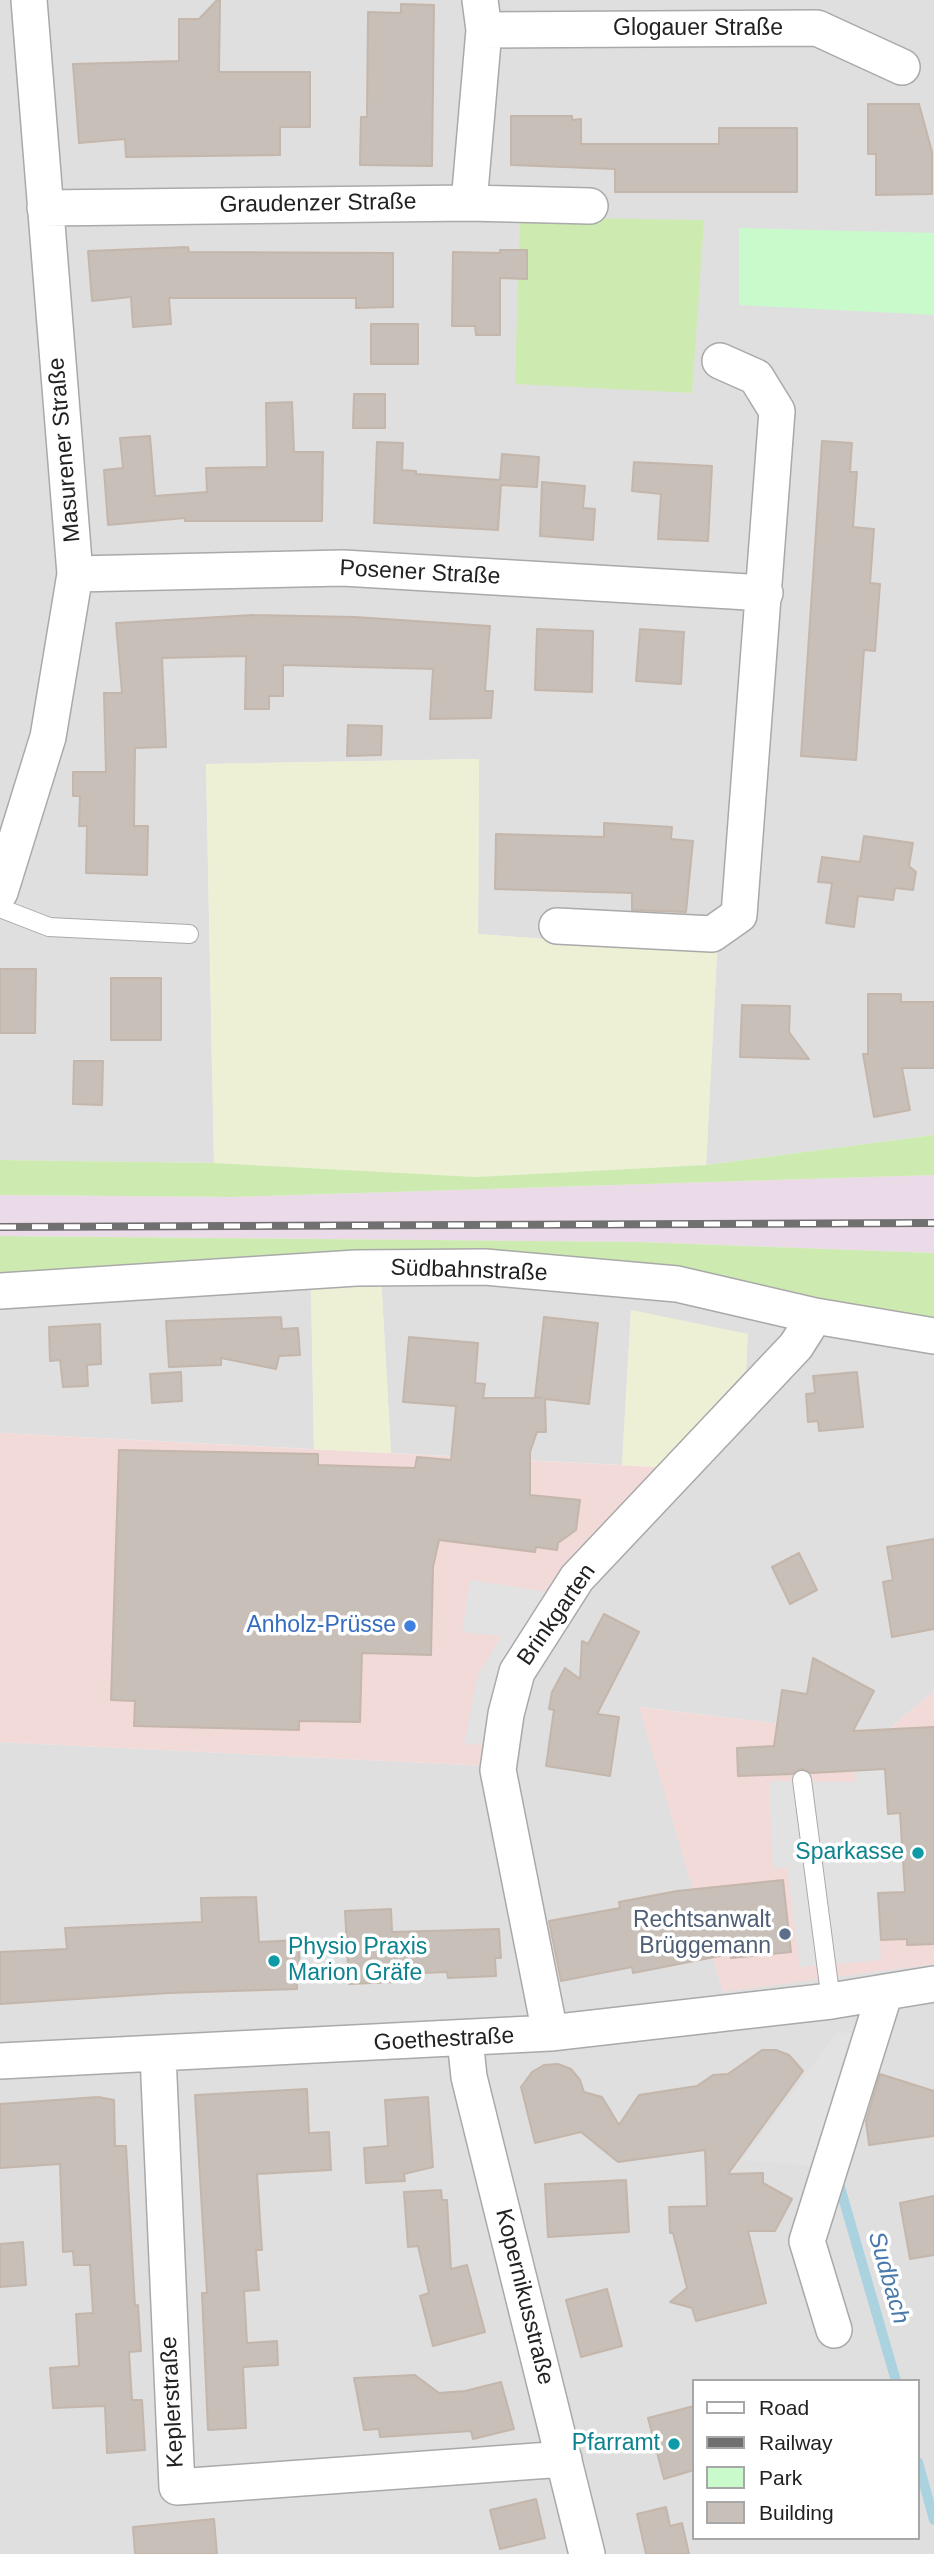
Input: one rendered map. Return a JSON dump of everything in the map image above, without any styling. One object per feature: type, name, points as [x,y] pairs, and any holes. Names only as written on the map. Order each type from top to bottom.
[{"type":"street","name":"Masurener Straße","points":[[0,892],[48,737],[75,574],[29,0]]},
{"type":"street","name":"Glogauer Straße","points":[[469,203],[482,15],[817,28],[902,67]]},
{"type":"street","name":"Graudenzer Straße","points":[[45,208],[469,203],[590,206]]},
{"type":"street","points":[[557,926],[712,934],[739,915],[777,411],[756,377],[720,361]]},
{"type":"street","name":"Posener Straße","points":[[75,574],[343,568],[765,593]]},
{"type":"street","name":"Südbahnstraße","points":[[0,1291],[356,1268],[485,1267],[677,1284],[815,1316],[934,1336]]},
{"type":"street","name":"Brinkgarten","points":[[550,2034],[498,1770],[506,1714],[517,1672],[577,1578],[796,1346],[815,1316]]},
{"type":"street","name":"Goethestraße","points":[[0,2061],[550,2034],[831,2001],[934,1984]]},
{"type":"street","points":[[834,2330],[807,2241],[885,1992]]},
{"type":"street","name":"Kopernikusstraße","points":[[466,2039],[469,2077],[587,2554]]},
{"type":"street","name":"Keplerstraße","points":[[158,2055],[177,2487],[564,2459]]},
{"type":"lane","points":[[0,908],[49,927],[190,934]]},
{"type":"lane","points":[[802,1780],[831,2001]]},
{"type":"shaded area","points":[[0,0],[934,0],[934,1135],[706,1165],[717,952],[478,934],[479,759],[206,764],[214,1163],[0,1160]]},
{"type":"shaded area","points":[[934,1175],[934,1253],[639,1242],[0,1236],[0,1195],[232,1197]]},
{"type":"shaded area","points":[[354,1258],[934,1324],[934,1691],[881,1736],[640,1707],[723,1991],[934,1964],[934,2554],[0,2554],[0,1742],[489,1766],[561,1585],[657,1467],[746,1370],[747,1334],[631,1311],[622,1465],[391,1453],[381,1278],[311,1284],[314,1449],[0,1433],[0,1275]]},
{"type":"shaded area","points":[[0,1433],[657,1467],[561,1585],[489,1766],[0,1742]]},
{"type":"shaded area","points":[[470,1580],[550,1592],[486,1745],[464,1744],[478,1674],[502,1636],[462,1632]]},
{"type":"shaded area","points":[[934,1691],[934,1964],[723,1992],[639,1707],[881,1736]]},
{"type":"shaded area","points":[[856,1751],[883,1751],[887,1814],[899,1814],[905,1891],[877,1892],[881,1960],[800,1967],[787,1867],[773,1869],[769,1781],[856,1782]]},
{"type":"shaded area","points":[[837,2032],[855,2034],[814,2166],[742,2160]]},
{"type":"green space","points":[[520,217],[704,220],[692,393],[515,384]]},
{"type":"green space","points":[[739,228],[934,233],[934,315],[739,305]]},
{"type":"green space","points":[[479,759],[478,934],[717,952],[706,1165],[476,1177],[214,1163],[206,764]]},
{"type":"green space","points":[[934,1135],[934,1175],[232,1197],[0,1195],[0,1160],[214,1163],[476,1177],[706,1165]]},
{"type":"green space","points":[[0,1236],[639,1242],[934,1253],[934,1324],[670,1275],[0,1275]]},
{"type":"green space","points":[[381,1277],[391,1453],[314,1449],[311,1284]]},
{"type":"green space","points":[[631,1310],[748,1334],[746,1370],[657,1467],[622,1465]]},
{"type":"building","points":[[220,0],[219,72],[310,72],[310,127],[280,127],[280,155],[126,157],[125,139],[79,143],[73,64],[179,61],[179,19],[199,19]]},
{"type":"building","points":[[401,4],[434,5],[432,166],[360,165],[361,117],[367,117],[368,12],[401,13]]},
{"type":"building","points":[[868,104],[919,104],[932,152],[932,194],[876,195],[876,154],[868,154]]},
{"type":"building","points":[[511,116],[572,116],[572,120],[581,119],[581,144],[719,144],[719,128],[797,128],[797,192],[615,192],[615,169],[511,165]]},
{"type":"building","points":[[188,247],[189,252],[393,253],[393,307],[356,308],[356,298],[169,298],[171,324],[133,327],[131,297],[92,301],[88,251]]},
{"type":"building","points":[[500,250],[527,250],[527,279],[500,278],[500,335],[476,335],[475,326],[452,326],[453,252],[500,253]]},
{"type":"building","points":[[371,324],[418,324],[418,364],[371,364]]},
{"type":"building","points":[[354,394],[385,394],[385,428],[353,428]]},
{"type":"building","points":[[292,402],[294,452],[323,452],[322,521],[185,521],[185,518],[108,525],[104,470],[123,468],[120,438],[150,436],[155,496],[207,492],[206,468],[267,467],[266,403]]},
{"type":"building","points":[[822,441],[852,443],[850,472],[857,472],[853,527],[874,529],[870,583],[880,584],[875,651],[864,650],[856,760],[801,756]]},
{"type":"building","points":[[377,442],[403,443],[402,470],[416,471],[416,474],[500,480],[502,454],[539,457],[537,487],[501,485],[498,530],[374,523]]},
{"type":"building","points":[[634,462],[712,466],[708,541],[658,539],[661,494],[632,491]]},
{"type":"building","points":[[542,482],[585,486],[583,508],[595,509],[593,540],[540,536]]},
{"type":"building","points":[[253,615],[355,617],[490,626],[485,691],[493,691],[491,718],[430,719],[433,669],[283,665],[283,696],[269,696],[269,709],[245,709],[246,656],[162,658],[166,747],[135,748],[134,826],[148,826],[147,875],[86,873],[87,826],[79,826],[80,796],[73,796],[73,772],[106,772],[104,693],[122,693],[116,623]]},
{"type":"building","points":[[537,629],[593,631],[592,692],[535,690]]},
{"type":"building","points":[[640,629],[684,632],[681,684],[636,681]]},
{"type":"building","points":[[348,725],[382,726],[381,755],[347,756]]},
{"type":"building","points":[[604,823],[672,827],[671,839],[693,841],[686,912],[632,910],[632,893],[495,889],[496,834],[604,837]]},
{"type":"building","points":[[864,836],[913,843],[909,866],[916,872],[913,890],[895,888],[893,900],[858,896],[854,927],[826,923],[832,883],[818,882],[822,857],[860,862]]},
{"type":"building","points":[[0,969],[36,969],[35,1033],[0,1033]]},
{"type":"building","points":[[111,978],[161,978],[161,1040],[111,1040]]},
{"type":"building","points":[[868,994],[901,994],[901,1002],[934,1002],[934,1068],[902,1068],[910,1110],[874,1117],[863,1054],[868,1054]]},
{"type":"building","points":[[742,1005],[790,1006],[789,1032],[809,1059],[740,1057]]},
{"type":"building","points":[[74,1061],[103,1061],[102,1105],[73,1104]]},
{"type":"building","points":[[281,1317],[282,1329],[298,1328],[300,1355],[279,1356],[276,1369],[221,1358],[221,1365],[169,1367],[166,1321]]},
{"type":"building","points":[[544,1317],[598,1323],[589,1404],[545,1399],[546,1432],[537,1432],[530,1452],[530,1495],[580,1500],[576,1530],[558,1543],[557,1550],[536,1547],[535,1552],[439,1540],[433,1567],[431,1655],[362,1653],[360,1722],[299,1721],[299,1730],[134,1726],[135,1701],[111,1700],[119,1450],[318,1454],[318,1465],[415,1468],[417,1457],[451,1460],[456,1406],[403,1402],[409,1337],[478,1343],[475,1383],[485,1384],[483,1398],[542,1398],[535,1397]]},
{"type":"building","points":[[100,1324],[101,1364],[87,1365],[88,1386],[63,1387],[60,1360],[50,1361],[49,1327]]},
{"type":"building","points":[[181,1372],[182,1401],[152,1403],[150,1374]]},
{"type":"building","points":[[857,1372],[863,1427],[819,1431],[818,1421],[808,1422],[806,1394],[815,1393],[813,1376]]},
{"type":"building","points":[[934,1539],[934,1629],[892,1637],[883,1582],[893,1580],[887,1547]]},
{"type":"building","points":[[799,1553],[817,1590],[790,1604],[772,1567]]},
{"type":"building","points":[[604,1614],[639,1632],[597,1714],[619,1717],[610,1776],[546,1766],[554,1710],[549,1709],[552,1692],[565,1668],[580,1679],[582,1641],[588,1644]]},
{"type":"building","points":[[813,1658],[874,1691],[853,1731],[934,1727],[934,1944],[907,1945],[907,1939],[881,1940],[878,1893],[905,1892],[900,1813],[888,1814],[885,1769],[811,1773],[801,1769],[793,1774],[738,1776],[737,1748],[774,1746],[782,1690],[807,1694]]},
{"type":"building","points":[[783,1880],[791,1952],[731,1958],[730,1954],[633,1973],[632,1967],[561,1981],[549,1921],[620,1908],[619,1902],[677,1891]]},
{"type":"building","points":[[256,1897],[259,1942],[298,1940],[300,1970],[296,1970],[297,1989],[169,1993],[0,2004],[0,1952],[67,1949],[65,1928],[202,1922],[201,1898]]},
{"type":"building","points":[[391,1909],[392,1932],[499,1929],[501,1958],[495,1958],[496,1976],[448,1978],[447,1972],[397,1974],[397,1982],[349,1984],[345,1911]]},
{"type":"building","points":[[762,2050],[776,2050],[789,2055],[803,2071],[728,2174],[763,2173],[763,2183],[792,2199],[775,2231],[748,2231],[766,2303],[696,2321],[692,2308],[670,2302],[687,2288],[673,2233],[670,2233],[669,2207],[707,2206],[705,2150],[618,2162],[581,2132],[535,2143],[521,2087],[532,2072],[544,2065],[558,2064],[571,2069],[580,2080],[584,2092],[602,2097],[619,2125],[639,2095],[697,2086],[713,2075],[728,2074]]},
{"type":"building","points":[[880,2074],[934,2091],[934,2136],[869,2145],[866,2121]]},
{"type":"building","points":[[307,2089],[309,2133],[329,2132],[331,2170],[257,2174],[262,2250],[256,2250],[259,2290],[244,2291],[247,2343],[277,2341],[278,2365],[243,2367],[246,2428],[208,2430],[202,2293],[207,2293],[195,2095]]},
{"type":"building","points":[[98,2097],[114,2100],[115,2146],[126,2146],[135,2306],[138,2305],[141,2351],[129,2352],[132,2400],[142,2400],[145,2450],[107,2453],[105,2406],[53,2408],[50,2368],[79,2366],[76,2314],[93,2313],[90,2265],[74,2265],[73,2251],[63,2252],[60,2164],[0,2168],[0,2104]]},
{"type":"building","points":[[428,2097],[433,2167],[404,2174],[405,2181],[366,2183],[364,2148],[388,2146],[385,2100]]},
{"type":"building","points":[[626,2180],[629,2232],[548,2237],[545,2184]]},
{"type":"building","points":[[441,2190],[442,2200],[447,2200],[451,2269],[467,2265],[485,2332],[433,2346],[420,2296],[429,2293],[418,2246],[408,2247],[404,2192]]},
{"type":"building","points":[[934,2196],[934,2255],[910,2259],[900,2203]]},
{"type":"building","points":[[23,2242],[26,2285],[0,2287],[0,2244]]},
{"type":"building","points":[[607,2289],[622,2346],[581,2357],[566,2300]]},
{"type":"building","points":[[415,2375],[439,2393],[465,2391],[501,2382],[514,2429],[473,2439],[471,2431],[380,2437],[379,2429],[364,2430],[354,2378]]},
{"type":"building","name":"Pfarramt","points":[[692,2407],[692,2471],[664,2479],[648,2418]]},
{"type":"building","points":[[536,2499],[545,2538],[500,2549],[490,2510]]},
{"type":"building","points":[[666,2507],[670,2526],[682,2523],[689,2554],[646,2554],[637,2514]]},
{"type":"building","points":[[214,2519],[217,2554],[135,2554],[133,2527]]},
{"type":"waterway","name":"Sudbach","points":[[840,2187],[895,2379]]},
{"type":"waterway","name":"Sudbach","points":[[920,2469],[934,2520]]},
{"type":"railway","points":[[0,1227],[934,1223]]},
{"type":"place","name":"Anholz-Prüsse","points":[[410,1626]]},
{"type":"place","name":"Sparkasse","points":[[918,1853]]},
{"type":"place","name":"Rechtsanwalt Brüggemann","points":[[785,1934]]},
{"type":"place","name":"Physio Praxis Marion Gräfe","points":[[274,1961]]},
{"type":"place","name":"Pfarramt","points":[[674,2444]]}]
